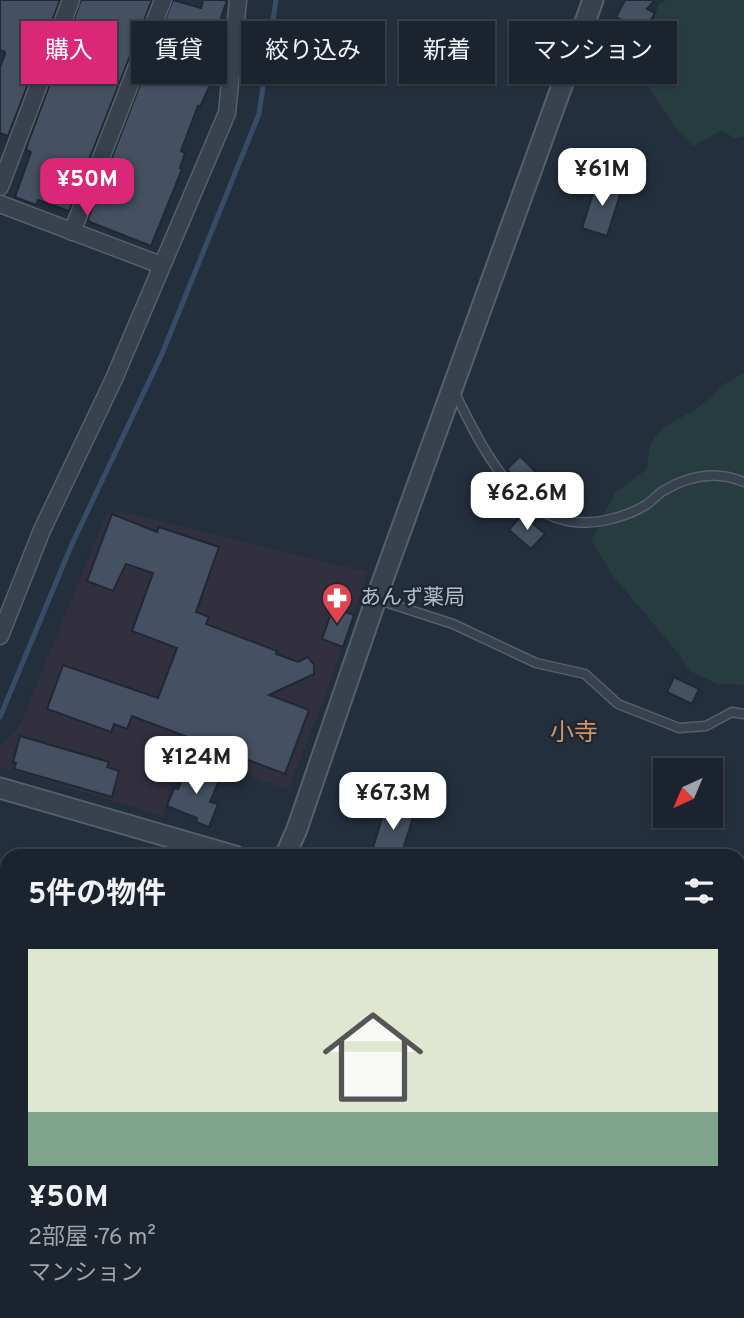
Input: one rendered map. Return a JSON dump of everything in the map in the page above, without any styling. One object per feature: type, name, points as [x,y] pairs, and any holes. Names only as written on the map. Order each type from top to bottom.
[{"type":"street","points":[[0,187],[71,0]]},
{"type":"street","points":[[72,232],[163,0]]},
{"type":"street","points":[[0,636],[42,530],[114,381],[227,113],[238,0]]},
{"type":"street","points":[[288,849],[588,1]]},
{"type":"street","points":[[0,204],[161,265]]},
{"type":"street","points":[[0,788],[211,849]]},
{"type":"lane","points":[[453,388],[472,428],[509,486],[532,506],[559,519],[590,524],[618,517],[645,505],[661,492],[686,480],[709,474],[744,482]]},
{"type":"lane","points":[[376,599],[453,624],[537,663],[584,674],[618,704],[678,727],[706,726],[732,712],[744,714]]},
{"type":"shaded area","points":[[120,511],[368,572],[323,702],[288,790],[181,748],[163,816],[0,767],[0,747],[20,725],[106,516]]},
{"type":"green space","points":[[667,0],[744,0],[744,136],[734,138],[722,130],[693,146],[677,130],[646,84],[677,84],[677,21],[653,21],[659,4]]},
{"type":"green space","points":[[744,374],[744,685],[717,684],[690,671],[614,577],[591,541],[615,493],[647,469],[650,448],[657,435],[668,425],[700,406],[726,384]]},
{"type":"building","points":[[0,0],[60,0],[52,21],[21,21],[21,84],[28,84],[8,136],[0,133],[0,67],[5,52],[0,50]]},
{"type":"building","points":[[81,0],[152,0],[144,21],[131,21],[131,53],[69,211],[38,200],[36,205],[15,197],[31,152],[26,150],[28,143],[50,84],[117,84],[117,21],[73,21]]},
{"type":"building","points":[[173,0],[201,8],[203,0],[227,0],[221,18],[226,21],[165,21]]},
{"type":"building","points":[[625,0],[655,0],[647,9],[655,13],[650,21],[623,21],[616,17]]},
{"type":"building","points":[[140,84],[211,84],[200,107],[198,106],[181,151],[185,153],[180,168],[182,169],[151,246],[88,219]]},
{"type":"building","points":[[597,181],[622,189],[607,236],[582,228]]},
{"type":"building","points":[[520,456],[539,475],[524,489],[507,469]]},
{"type":"building","points":[[112,514],[157,532],[159,527],[219,547],[196,612],[209,617],[206,624],[277,651],[276,654],[298,662],[308,657],[314,665],[314,674],[269,695],[309,710],[285,774],[132,716],[127,729],[114,724],[111,732],[47,709],[63,665],[158,698],[177,648],[132,631],[153,573],[126,564],[113,591],[87,581]]},
{"type":"building","points":[[522,514],[545,534],[531,549],[509,530]]},
{"type":"building","points":[[333,607],[354,615],[343,647],[322,639]]},
{"type":"building","points":[[674,677],[699,689],[692,704],[667,692]]},
{"type":"building","points":[[20,736],[109,762],[107,767],[119,771],[112,797],[14,769],[16,763],[13,762]]},
{"type":"building","points":[[188,765],[220,778],[210,802],[218,804],[209,827],[196,822],[197,818],[167,806]]},
{"type":"building","points":[[386,805],[414,814],[403,849],[373,849]]},
{"type":"waterway","points":[[0,717],[72,544],[162,354],[259,114],[276,0]]},
{"type":"place","name":"あんず薬局","points":[[337,625]]},
{"type":"district","name":"小寺","points":[[574,734]]}]
